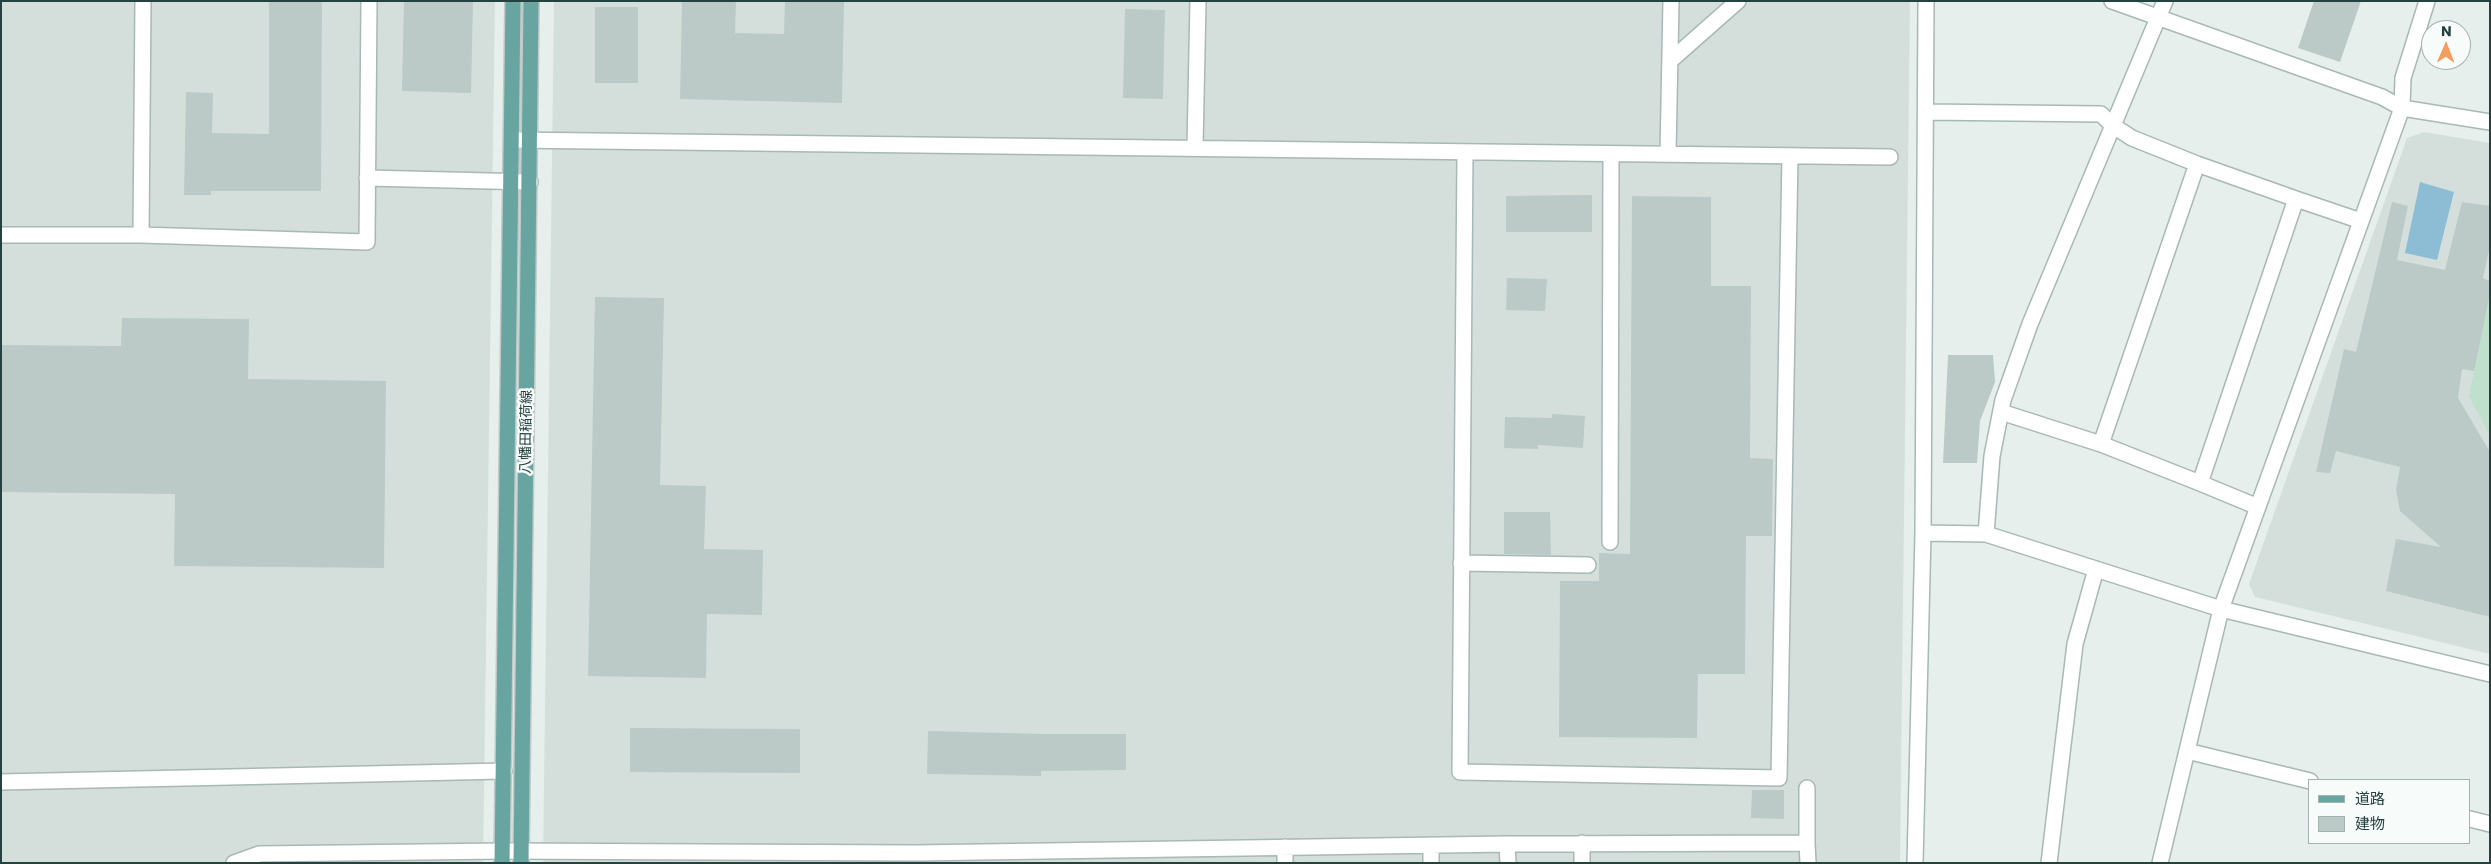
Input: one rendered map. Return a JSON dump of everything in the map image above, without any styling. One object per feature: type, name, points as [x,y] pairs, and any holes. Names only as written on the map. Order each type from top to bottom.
[{"type":"main road","name":"八幡田稲荷線","points":[[502,857],[513,1]]},
{"type":"main road","name":"八幡田稲荷線","points":[[521,857],[531,1]]},
{"type":"street","points":[[141,235],[144,1]]},
{"type":"street","points":[[1,235],[141,235],[367,242],[369,1]]},
{"type":"street","points":[[1195,147],[1198,1]]},
{"type":"street","points":[[1668,154],[1671,1]]},
{"type":"street","points":[[1670,61],[1738,1]]},
{"type":"street","points":[[1915,863],[1923,533],[1926,1]]},
{"type":"street","points":[[2112,1],[2382,97],[2402,108],[2490,122]]},
{"type":"street","points":[[1986,534],[1992,456],[2001,412],[2030,324],[2165,1]]},
{"type":"street","points":[[2160,863],[2221,609],[2402,108],[2403,78],[2427,1]]},
{"type":"street","points":[[1926,112],[2101,114],[2112,125],[2132,138],[2197,164],[2361,220]]},
{"type":"street","points":[[512,140],[1890,157]]},
{"type":"street","points":[[1465,152],[1460,772],[1779,778],[1790,156]]},
{"type":"street","points":[[1610,542],[1611,154]]},
{"type":"street","points":[[2101,444],[2197,164]]},
{"type":"street","points":[[367,178],[530,182]]},
{"type":"street","points":[[2200,483],[2296,198]]},
{"type":"street","points":[[2001,412],[2101,444],[2258,507]]},
{"type":"street","points":[[1923,533],[1986,534],[2221,609],[2490,674]]},
{"type":"street","points":[[1461,564],[1588,565]]},
{"type":"street","points":[[2050,863],[2075,644],[2096,569]]},
{"type":"street","points":[[2187,751],[2308,780]]},
{"type":"street","points":[[1,782],[504,771]]},
{"type":"street","points":[[1807,788],[1808,863]]},
{"type":"street","points":[[2471,819],[2490,824]]},
{"type":"street","points":[[234,863],[259,854],[502,857],[915,858],[1208,856],[1285,847],[1582,843],[1808,843]]},
{"type":"street","points":[[1582,843],[1582,863]]},
{"type":"street","points":[[1507,844],[1508,863]]},
{"type":"street","points":[[1431,845],[1431,863]]},
{"type":"street","points":[[1285,847],[1285,863]]},
{"type":"shaded area","points":[[1,1],[495,1],[483,863],[1,863]]},
{"type":"shaded area","points":[[554,1],[1910,1],[1900,863],[543,863]]},
{"type":"shaded area","points":[[2424,132],[2490,143],[2490,654],[2255,597],[2249,584],[2407,138]]},
{"type":"green space","points":[[2490,292],[2490,436],[2469,396]]},
{"type":"water","points":[[2420,182],[2454,192],[2437,260],[2405,253]]},
{"type":"building","points":[[269,1],[322,1],[321,191],[211,191],[211,195],[184,195],[186,92],[213,93],[212,133],[269,134]]},
{"type":"building","points":[[404,1],[473,1],[471,93],[402,91]]},
{"type":"building","points":[[682,1],[736,1],[735,33],[784,34],[785,1],[844,1],[842,103],[680,99]]},
{"type":"building","points":[[2314,1],[2361,1],[2340,62],[2298,48]]},
{"type":"building","points":[[595,7],[638,7],[638,83],[595,83]]},
{"type":"building","points":[[1125,9],[1165,10],[1163,99],[1123,98]]},
{"type":"building","points":[[1592,195],[1592,232],[1506,232],[1506,196]]},
{"type":"building","points":[[1632,196],[1711,197],[1711,286],[1751,286],[1750,458],[1773,459],[1772,536],[1746,536],[1745,674],[1698,674],[1697,738],[1559,737],[1560,581],[1599,581],[1599,553],[1630,554]]},
{"type":"building","points":[[2392,202],[2408,206],[2397,260],[2445,270],[2462,202],[2490,206],[2490,246],[2483,278],[2490,281],[2490,293],[2474,371],[2462,369],[2458,398],[2490,452],[2490,617],[2386,591],[2396,539],[2441,547],[2400,511],[2396,490],[2400,467],[2336,451],[2330,473],[2316,472],[2344,349],[2356,352]]},
{"type":"building","points":[[1507,278],[1547,279],[1545,311],[1506,310]]},
{"type":"building","points":[[595,297],[664,298],[660,485],[706,486],[704,549],[763,550],[762,615],[707,614],[706,678],[588,676]]},
{"type":"building","points":[[122,318],[249,319],[248,379],[386,381],[384,568],[174,566],[175,494],[1,492],[1,345],[121,346]]},
{"type":"building","points":[[1948,355],[1993,355],[1995,382],[1980,421],[1977,463],[1943,463]]},
{"type":"building","points":[[1552,414],[1585,416],[1583,448],[1538,445],[1538,449],[1504,448],[1505,417],[1552,418]]},
{"type":"building","points":[[1504,512],[1550,512],[1551,555],[1504,554]]},
{"type":"building","points":[[630,728],[800,729],[800,773],[630,772]]},
{"type":"building","points":[[928,731],[1126,734],[1126,770],[1041,771],[1041,776],[927,774]]},
{"type":"building","points":[[1752,790],[1784,790],[1784,819],[1751,818]]}]
